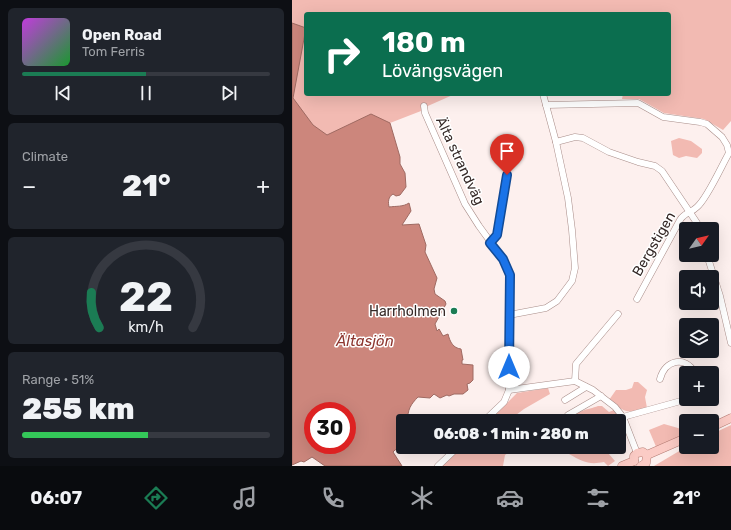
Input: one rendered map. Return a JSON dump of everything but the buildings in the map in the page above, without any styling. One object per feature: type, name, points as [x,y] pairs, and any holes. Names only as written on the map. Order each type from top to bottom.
[{"type":"main road","points":[[719,424],[731,418]]},
{"type":"main road","points":[[647,455],[679,441]]},
{"type":"main road","points":[[640,465],[634,456],[637,453],[643,452],[647,455]]},
{"type":"main road","points":[[622,466],[640,465],[647,460],[647,455]]},
{"type":"street","points":[[510,315],[546,308],[557,301],[572,281],[575,268],[568,198],[556,142],[544,96]]},
{"type":"street","name":"Bergstigen","points":[[546,105],[638,103],[650,108],[663,117],[700,122],[714,129],[727,145],[729,152],[701,202],[698,207],[683,215],[637,299]]},
{"type":"street","name":"Älta strandväg","points":[[424,106],[425,113],[459,191],[475,220],[490,243],[503,259],[510,275],[509,390]]},
{"type":"street","points":[[556,142],[575,137],[583,138],[609,152],[655,166],[662,171],[695,222]]},
{"type":"street","points":[[490,243],[497,235],[507,175]]},
{"type":"street","points":[[709,262],[720,296],[731,343]]},
{"type":"street","points":[[575,381],[576,364],[618,314]]},
{"type":"street","points":[[660,379],[664,368],[675,362],[686,363],[690,366]]},
{"type":"street","points":[[491,414],[504,402],[509,390],[575,381],[601,396],[615,407],[621,414]]},
{"type":"street","points":[[565,400],[586,387]]},
{"type":"street","points":[[570,414],[601,396]]},
{"type":"street","points":[[626,416],[679,401]]},
{"type":"street","points":[[626,425],[637,453]]},
{"type":"street","points":[[438,466],[451,454]]},
{"type":"shaded area","points":[[292,0],[731,0],[731,121],[723,130],[704,119],[664,113],[639,99],[622,99],[623,96],[671,96],[671,12],[304,12],[304,96],[450,96],[421,109],[421,111],[390,123],[292,253]]},
{"type":"shaded area","points":[[679,138],[691,141],[702,149],[702,153],[697,158],[686,156],[679,158],[673,155],[671,141]]},
{"type":"shaded area","points":[[634,382],[638,382],[647,390],[645,397],[647,408],[630,412],[619,408],[609,400],[616,390],[626,390],[632,388]]},
{"type":"shaded area","points":[[548,388],[550,394],[517,414],[496,414],[517,393]]},
{"type":"shaded area","points":[[602,406],[609,412],[614,410],[616,414],[576,414]]},
{"type":"shaded area","points":[[664,424],[678,428],[679,439],[657,449],[649,430]]},
{"type":"shaded area","points":[[731,425],[731,466],[654,466],[679,451],[679,454],[719,454],[719,431]]},
{"type":"shaded area","points":[[452,454],[506,454],[503,466],[439,466]]},
{"type":"shaded area","points":[[569,454],[609,454],[615,461],[608,466],[604,462],[594,463],[578,459]]},
{"type":"water","name":"Ältasjön","points":[[292,23],[304,27],[304,39],[293,98],[313,125],[327,135],[371,114],[390,123],[400,157],[400,164],[405,173],[406,187],[400,195],[396,196],[393,194],[389,198],[389,207],[402,206],[409,203],[411,211],[402,225],[419,224],[426,245],[425,252],[437,278],[434,289],[435,294],[445,301],[446,304],[435,324],[437,331],[439,329],[443,336],[448,334],[452,344],[461,349],[463,360],[462,364],[473,365],[473,380],[467,384],[468,390],[463,394],[447,395],[440,398],[434,394],[430,398],[418,397],[413,402],[408,414],[396,414],[396,450],[393,452],[402,466],[325,466],[312,457],[304,462],[301,461],[292,465]]},
{"type":"place","name":"Harrholmen","points":[[454,311]]},
{"type":"route","points":[[507,175],[497,235],[495,240],[490,243],[508,267],[510,275],[509,367]]}]
